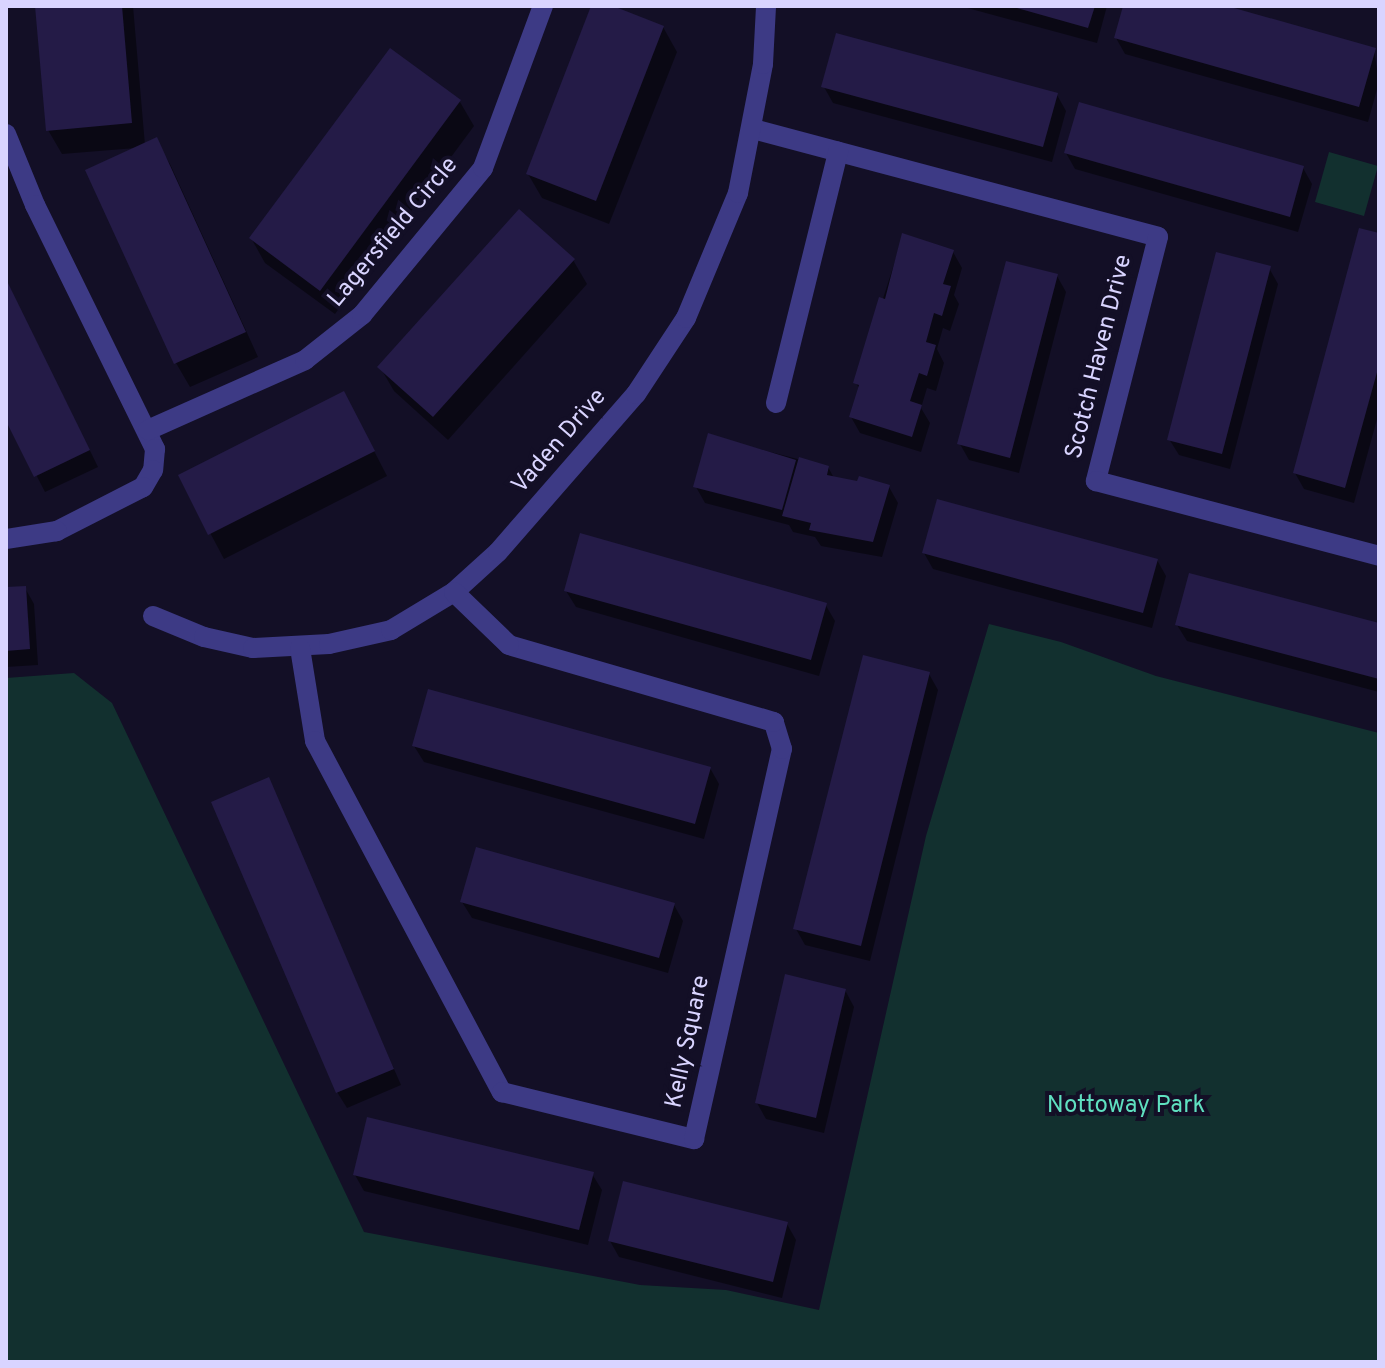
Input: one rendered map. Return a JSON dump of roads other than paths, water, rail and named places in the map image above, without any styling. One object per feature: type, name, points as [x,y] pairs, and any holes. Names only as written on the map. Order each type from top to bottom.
[{"type":"street","name":"Lagersfield Circle","points":[[148,430],[305,360],[362,315],[483,168],[543,6]]},
{"type":"street","name":"Vaden Drive","points":[[153,616],[216,640],[253,648],[300,648],[391,630],[454,592],[498,552],[636,394],[686,318],[729,218],[753,129],[766,6]]},
{"type":"street","name":"Scotch Haven Drive","points":[[753,129],[1158,237],[1096,481],[1379,556]]},
{"type":"street","points":[[6,134],[35,205],[155,449],[153,470],[143,487],[57,531],[11,539]]},
{"type":"street","points":[[776,403],[838,152]]},
{"type":"street","name":"Kelly Square","points":[[300,648],[315,741],[502,1092],[694,1139],[782,749],[774,722],[509,645],[454,592]]},
{"type":"park label","name":"Nottoway Park","points":[[1126,1107]]}]
